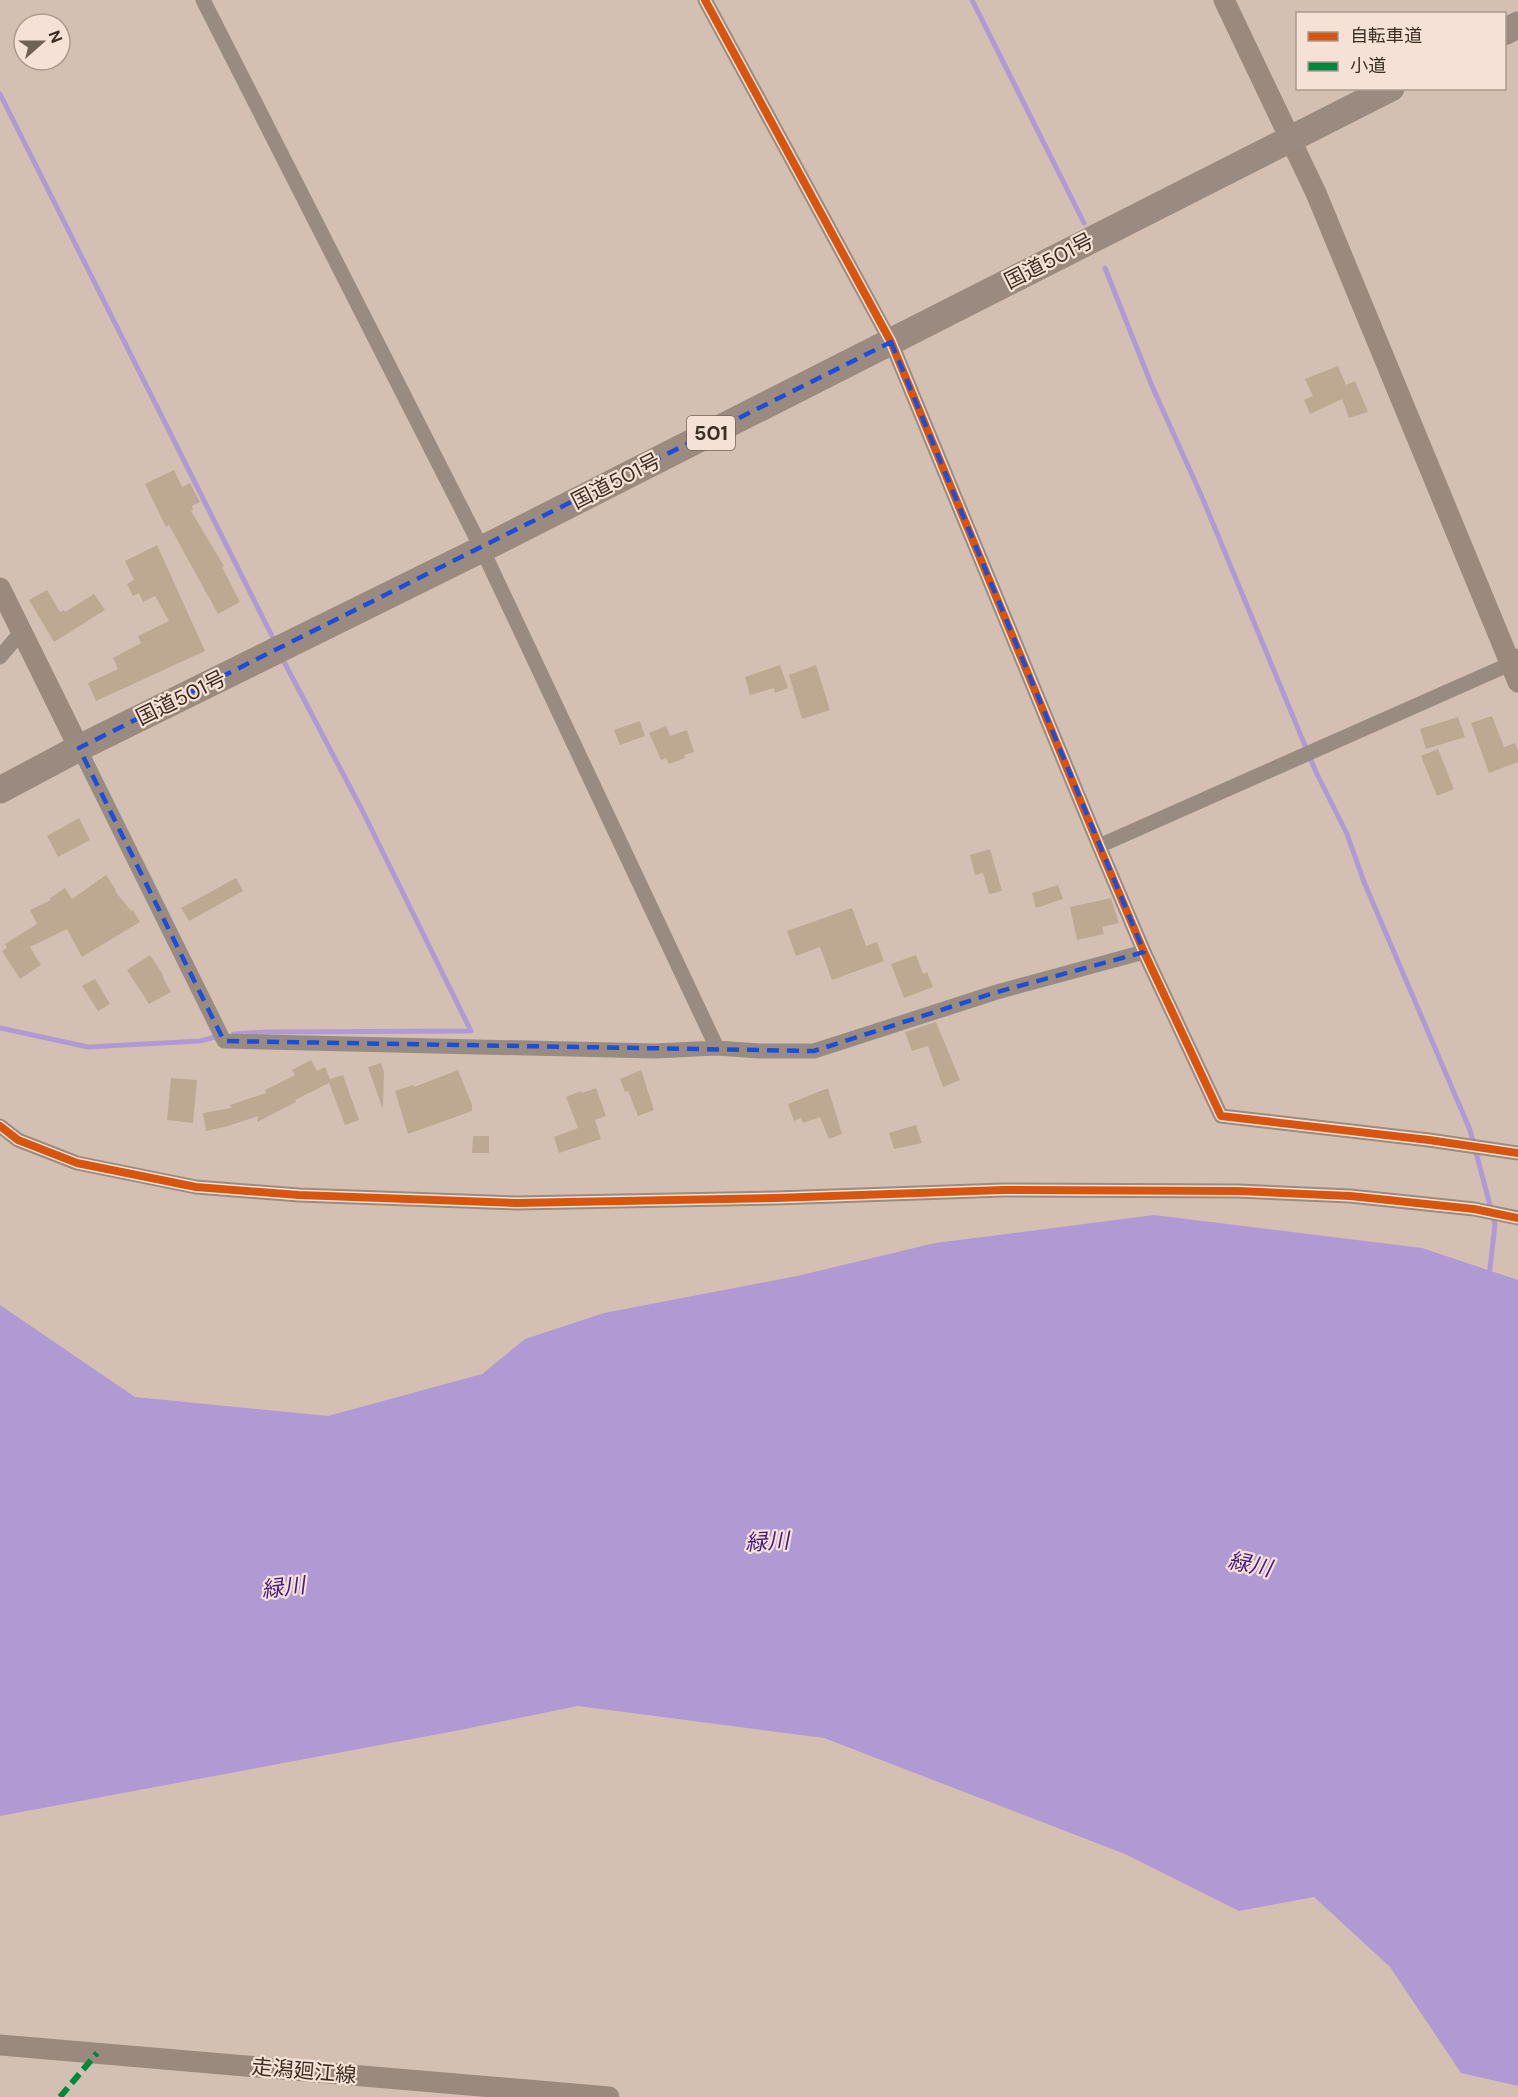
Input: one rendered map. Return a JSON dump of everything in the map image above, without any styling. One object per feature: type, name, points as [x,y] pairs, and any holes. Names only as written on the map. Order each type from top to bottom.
[{"type":"highway","name":"国道501号","points":[[0,790],[79,748],[482,549],[1387,90]]},
{"type":"street","points":[[203,0],[482,549],[717,1048]]},
{"type":"street","points":[[705,0],[891,342],[1144,952],[1221,1116],[1429,1140],[1518,1153]]},
{"type":"street","points":[[1099,846],[1515,667],[1291,138],[1224,0]]},
{"type":"street","points":[[0,588],[224,1041],[655,1051],[717,1048],[759,1052],[814,1051],[997,992],[1144,952]]},
{"type":"street","points":[[0,657],[22,632]]},
{"type":"street","points":[[0,1126],[18,1140],[77,1163],[196,1186],[299,1195],[517,1203],[776,1198],[1004,1190],[1238,1191],[1350,1196],[1474,1209],[1518,1218]]},
{"type":"street","name":"走潟廻江線","points":[[0,2045],[609,2097]]},
{"type":"highlighted area","points":[[891,342],[1144,952],[997,992],[814,1051],[224,1041],[79,748]]},
{"type":"water","name":"緑川","points":[[1154,1215],[1422,1248],[1518,1280],[1518,2086],[1461,2073],[1390,1967],[1314,1897],[1239,1911],[1125,1854],[824,1738],[578,1706],[0,1816],[0,1305],[135,1397],[328,1416],[482,1374],[525,1339],[604,1313],[797,1276],[935,1243]]},
{"type":"building","points":[[1338,366],[1346,385],[1355,381],[1368,412],[1349,418],[1342,399],[1310,414],[1304,400],[1313,396],[1305,379]]},
{"type":"building","points":[[174,470],[182,487],[190,483],[200,502],[192,506],[191,511],[224,566],[222,567],[240,602],[218,614],[169,525],[166,527],[145,484]]},
{"type":"building","points":[[157,545],[205,651],[96,701],[88,683],[118,669],[113,658],[141,643],[138,636],[169,621],[155,596],[143,602],[139,593],[133,596],[127,584],[134,580],[125,561]]},
{"type":"building","points":[[47,590],[60,612],[64,610],[65,612],[94,594],[105,610],[54,642],[29,600]]},
{"type":"building","points":[[780,665],[788,688],[775,693],[774,688],[750,695],[745,677]]},
{"type":"building","points":[[816,665],[830,710],[802,719],[789,675]]},
{"type":"building","points":[[1492,716],[1504,747],[1515,743],[1518,762],[1489,773],[1471,723]]},
{"type":"building","points":[[1458,717],[1465,737],[1426,749],[1420,729]]},
{"type":"building","points":[[640,721],[645,736],[620,745],[614,730]]},
{"type":"building","points":[[666,726],[670,736],[687,730],[694,752],[669,764],[666,758],[661,760],[649,733]]},
{"type":"building","points":[[1438,749],[1454,789],[1437,796],[1421,756]]},
{"type":"building","points":[[79,818],[90,840],[58,857],[47,836]]},
{"type":"building","points":[[990,849],[1002,891],[989,894],[983,873],[975,875],[970,855]]},
{"type":"building","points":[[106,875],[115,891],[131,911],[133,910],[140,922],[82,957],[67,929],[30,947],[41,965],[20,979],[2,951],[7,948],[5,944],[37,924],[30,910],[51,900],[50,898],[65,888],[72,899]]},
{"type":"building","points":[[236,878],[243,891],[189,921],[181,908]]},
{"type":"building","points":[[1058,885],[1063,899],[1036,908],[1032,893]]},
{"type":"building","points":[[1111,898],[1119,923],[1102,927],[1104,934],[1077,940],[1070,907]]},
{"type":"building","points":[[852,908],[866,946],[877,942],[884,961],[832,980],[820,947],[796,956],[787,931]]},
{"type":"building","points":[[150,955],[171,992],[149,1004],[127,970]]},
{"type":"building","points":[[916,955],[923,974],[927,972],[933,987],[904,998],[891,964]]},
{"type":"building","points":[[95,979],[110,1004],[98,1011],[82,986]]},
{"type":"building","points":[[936,1022],[960,1080],[943,1087],[928,1046],[912,1051],[905,1032]]},
{"type":"building","points":[[311,1060],[317,1071],[325,1067],[330,1079],[343,1075],[359,1120],[345,1125],[329,1083],[257,1122],[258,1116],[206,1131],[203,1113],[231,1108],[230,1105],[266,1093],[265,1090],[295,1075],[292,1070]]},
{"type":"building","points":[[381,1063],[384,1072],[382,1107],[368,1067]]},
{"type":"building","points":[[458,1070],[472,1105],[472,1111],[408,1134],[395,1091],[413,1085],[414,1087]]},
{"type":"building","points":[[641,1070],[654,1110],[638,1116],[628,1091],[625,1092],[620,1079]]},
{"type":"building","points":[[171,1078],[197,1080],[193,1123],[167,1120]]},
{"type":"building","points":[[596,1088],[606,1116],[595,1120],[601,1139],[559,1153],[554,1137],[578,1128],[566,1097]]},
{"type":"building","points":[[828,1088],[842,1134],[829,1139],[820,1117],[803,1123],[801,1118],[794,1121],[788,1104]]},
{"type":"building","points":[[916,1125],[922,1143],[894,1149],[889,1133]]},
{"type":"building","points":[[473,1136],[489,1136],[489,1153],[472,1153]]},
{"type":"waterway","points":[[972,0],[1084,223]]},
{"type":"waterway","points":[[0,94],[275,642]]},
{"type":"waterway","points":[[1105,268],[1152,386],[1202,497],[1316,772],[1347,834],[1364,882],[1470,1130],[1495,1224],[1489,1277]]},
{"type":"waterway","points":[[234,1034],[471,1031],[361,808],[281,656]]},
{"type":"waterway","points":[[0,1028],[88,1047],[200,1041],[219,1036]]},
{"type":"marked path","points":[[60,2097],[97,2053]]},
{"type":"cycle path","points":[[705,0],[891,342],[1144,952],[1221,1116],[1429,1140],[1518,1153]]},
{"type":"cycle path","points":[[0,1126],[18,1140],[77,1163],[196,1187],[299,1195],[517,1203],[776,1198],[1003,1190],[1238,1191],[1350,1196],[1474,1209],[1518,1218]]}]
